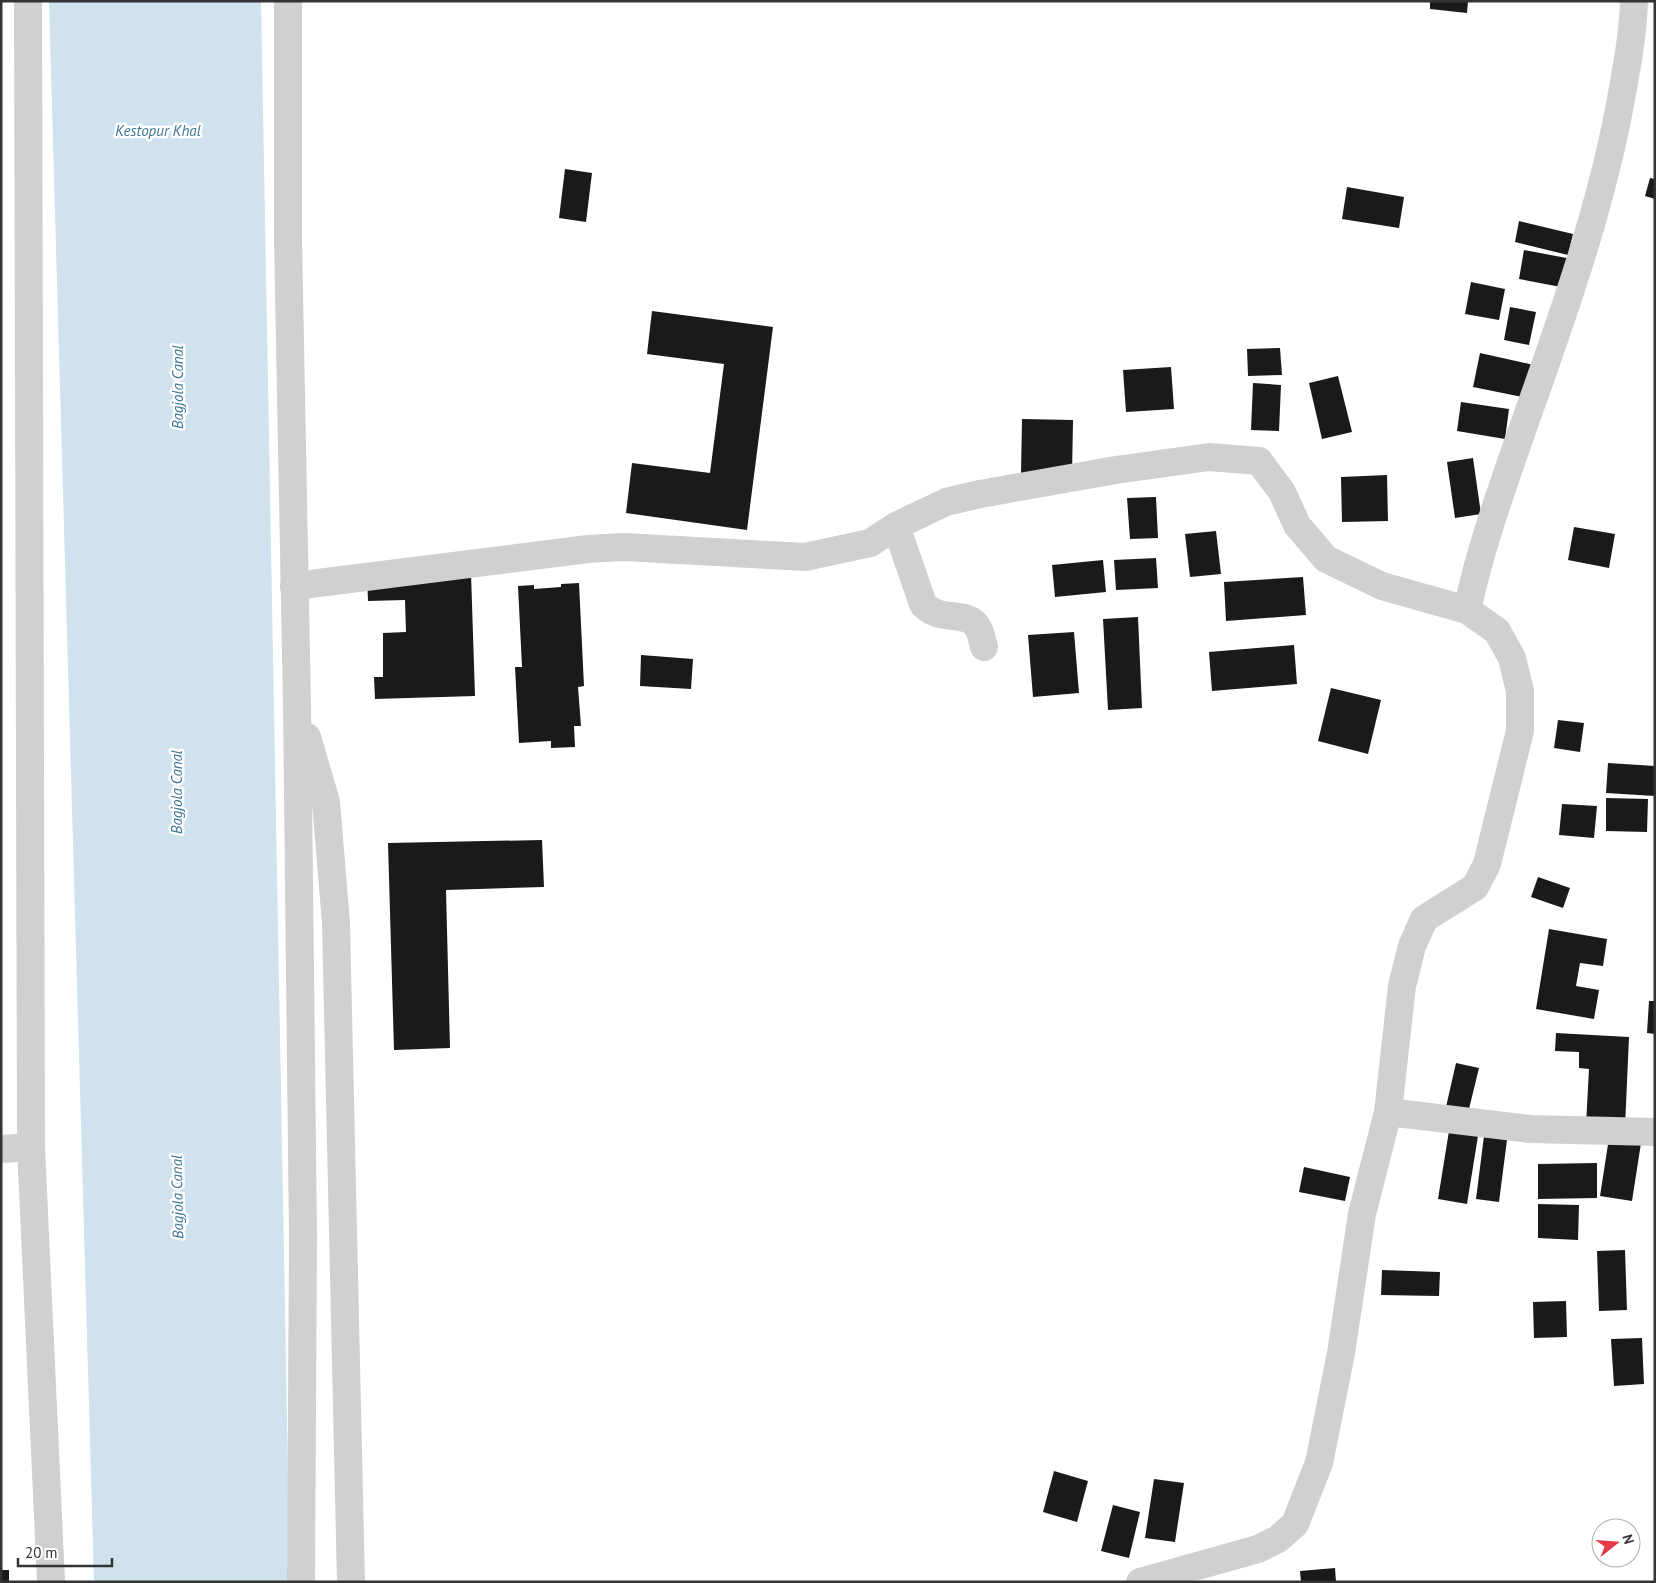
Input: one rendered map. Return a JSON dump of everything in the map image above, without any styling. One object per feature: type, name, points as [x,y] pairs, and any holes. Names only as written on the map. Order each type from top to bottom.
[{"type":"street","points":[[28,1],[30,1147],[51,1582]]},
{"type":"street","points":[[288,1],[288,238],[297,705],[303,1237],[301,1582]]},
{"type":"street","points":[[1467,610],[1474,578],[1497,502],[1569,291],[1610,157],[1633,29],[1634,1]]},
{"type":"street","points":[[294,586],[624,547],[805,557],[870,543],[896,526],[946,502],[1116,470],[1209,457],[1260,462],[1282,492],[1297,526],[1326,559],[1382,586],[1467,610],[1496,631],[1512,658],[1520,691],[1520,731],[1488,864],[1475,887],[1424,919],[1412,946],[1402,986],[1388,1112],[1362,1214],[1341,1353],[1319,1463],[1294,1524],[1278,1539],[1258,1549],[1140,1582]]},
{"type":"street","points":[[896,526],[924,604],[930,612],[942,616],[969,619],[975,623],[984,647]]},
{"type":"street","points":[[297,705],[326,802],[336,923],[351,1582]]},
{"type":"street","points":[[1388,1112],[1530,1129],[1655,1132]]},
{"type":"street","points":[[1,1149],[30,1147]]},
{"type":"water","name":"Kestopur Khal","points":[[49,1],[261,1],[290,1582],[94,1582]]},
{"type":"building","points":[[1430,1],[1468,1],[1467,13],[1430,9]]},
{"type":"building","points":[[565,169],[592,173],[586,222],[559,218]]},
{"type":"building","points":[[1650,178],[1655,179],[1655,199],[1645,196]]},
{"type":"building","points":[[1347,187],[1404,197],[1399,228],[1342,219]]},
{"type":"building","points":[[1519,221],[1573,234],[1568,255],[1515,242]]},
{"type":"building","points":[[1524,250],[1572,259],[1566,288],[1519,279]]},
{"type":"building","points":[[1471,282],[1505,289],[1499,320],[1465,314]]},
{"type":"building","points":[[1510,307],[1536,312],[1529,345],[1504,340]]},
{"type":"building","points":[[652,311],[773,327],[747,530],[626,513],[632,463],[710,473],[724,364],[647,354]]},
{"type":"building","points":[[1280,348],[1282,375],[1248,376],[1247,349]]},
{"type":"building","points":[[1480,353],[1534,365],[1527,398],[1473,387]]},
{"type":"building","points":[[1171,367],[1174,409],[1126,412],[1123,370]]},
{"type":"building","points":[[1338,376],[1352,432],[1322,439],[1309,383]]},
{"type":"building","points":[[1253,383],[1281,385],[1279,431],[1251,430]]},
{"type":"building","points":[[1461,402],[1509,409],[1505,439],[1457,431]]},
{"type":"building","points":[[1022,419],[1073,420],[1072,476],[1021,474]]},
{"type":"building","points":[[1473,458],[1481,514],[1455,518],[1447,462]]},
{"type":"building","points":[[1387,475],[1388,521],[1342,522],[1341,477]]},
{"type":"building","points":[[1156,497],[1158,538],[1130,539],[1127,498]]},
{"type":"building","points":[[1574,527],[1615,534],[1609,568],[1568,560]]},
{"type":"building","points":[[1216,531],[1221,574],[1190,577],[1185,534]]},
{"type":"building","points":[[1156,558],[1158,588],[1116,590],[1114,560]]},
{"type":"building","points":[[1103,560],[1106,592],[1055,597],[1052,565]]},
{"type":"building","points":[[471,573],[475,696],[375,699],[374,677],[383,677],[383,633],[406,632],[405,600],[368,601],[367,575]]},
{"type":"building","points":[[1303,577],[1306,615],[1226,621],[1224,582]]},
{"type":"building","points":[[579,583],[584,686],[578,687],[581,726],[574,726],[575,747],[551,748],[551,741],[519,743],[515,667],[522,667],[518,586],[534,585],[534,589],[561,587],[561,584]]},
{"type":"building","points":[[1138,617],[1142,708],[1108,710],[1103,619]]},
{"type":"building","points":[[1074,632],[1079,693],[1033,697],[1028,635]]},
{"type":"building","points":[[1294,645],[1297,684],[1212,691],[1209,652]]},
{"type":"building","points":[[641,655],[693,659],[691,689],[640,686]]},
{"type":"building","points":[[1331,688],[1381,700],[1368,754],[1318,741]]},
{"type":"building","points":[[1558,720],[1584,723],[1580,752],[1554,748]]},
{"type":"building","points":[[1608,763],[1655,766],[1655,796],[1606,793]]},
{"type":"building","points":[[1606,798],[1648,799],[1647,832],[1606,831]]},
{"type":"building","points":[[1562,804],[1597,806],[1594,838],[1559,835]]},
{"type":"building","points":[[542,840],[544,887],[446,890],[450,1048],[394,1050],[388,843]]},
{"type":"building","points":[[1538,877],[1570,888],[1563,908],[1531,897]]},
{"type":"building","points":[[1549,929],[1607,939],[1603,966],[1580,963],[1576,986],[1599,990],[1594,1019],[1536,1009]]},
{"type":"building","points":[[1649,1001],[1655,1001],[1655,1034],[1647,1033]]},
{"type":"building","points":[[1556,1033],[1629,1037],[1625,1127],[1586,1125],[1589,1069],[1579,1068],[1579,1052],[1555,1051]]},
{"type":"building","points":[[1456,1063],[1479,1068],[1468,1113],[1446,1107]]},
{"type":"building","points":[[1449,1131],[1478,1136],[1467,1204],[1438,1199]]},
{"type":"building","points":[[1484,1136],[1507,1140],[1499,1202],[1476,1199]]},
{"type":"building","points":[[1609,1138],[1641,1143],[1632,1201],[1600,1196]]},
{"type":"building","points":[[1597,1163],[1597,1198],[1538,1199],[1538,1164]]},
{"type":"building","points":[[1304,1167],[1350,1177],[1345,1201],[1299,1192]]},
{"type":"building","points":[[1538,1204],[1579,1205],[1578,1240],[1538,1238]]},
{"type":"building","points":[[1625,1250],[1627,1310],[1599,1311],[1597,1251]]},
{"type":"building","points":[[1382,1270],[1440,1272],[1439,1296],[1381,1295]]},
{"type":"building","points":[[1566,1301],[1567,1337],[1534,1338],[1533,1302]]},
{"type":"building","points":[[1642,1338],[1644,1384],[1614,1386],[1611,1339]]},
{"type":"building","points":[[1054,1471],[1088,1481],[1077,1522],[1043,1512]]},
{"type":"building","points":[[1154,1479],[1184,1483],[1175,1542],[1145,1538]]},
{"type":"building","points":[[1113,1505],[1140,1512],[1129,1558],[1101,1551]]},
{"type":"building","points":[[1335,1568],[1336,1582],[1301,1582],[1300,1571]]},
{"type":"building","points":[[1,1570],[9,1570],[9,1582],[1,1582]]},
{"type":"water label","name":"Bagjola Canal","points":[[177,387]]},
{"type":"water label","name":"Bagjola Canal","points":[[176,792]]},
{"type":"water label","name":"Bagjola Canal","points":[[177,1197]]}]
